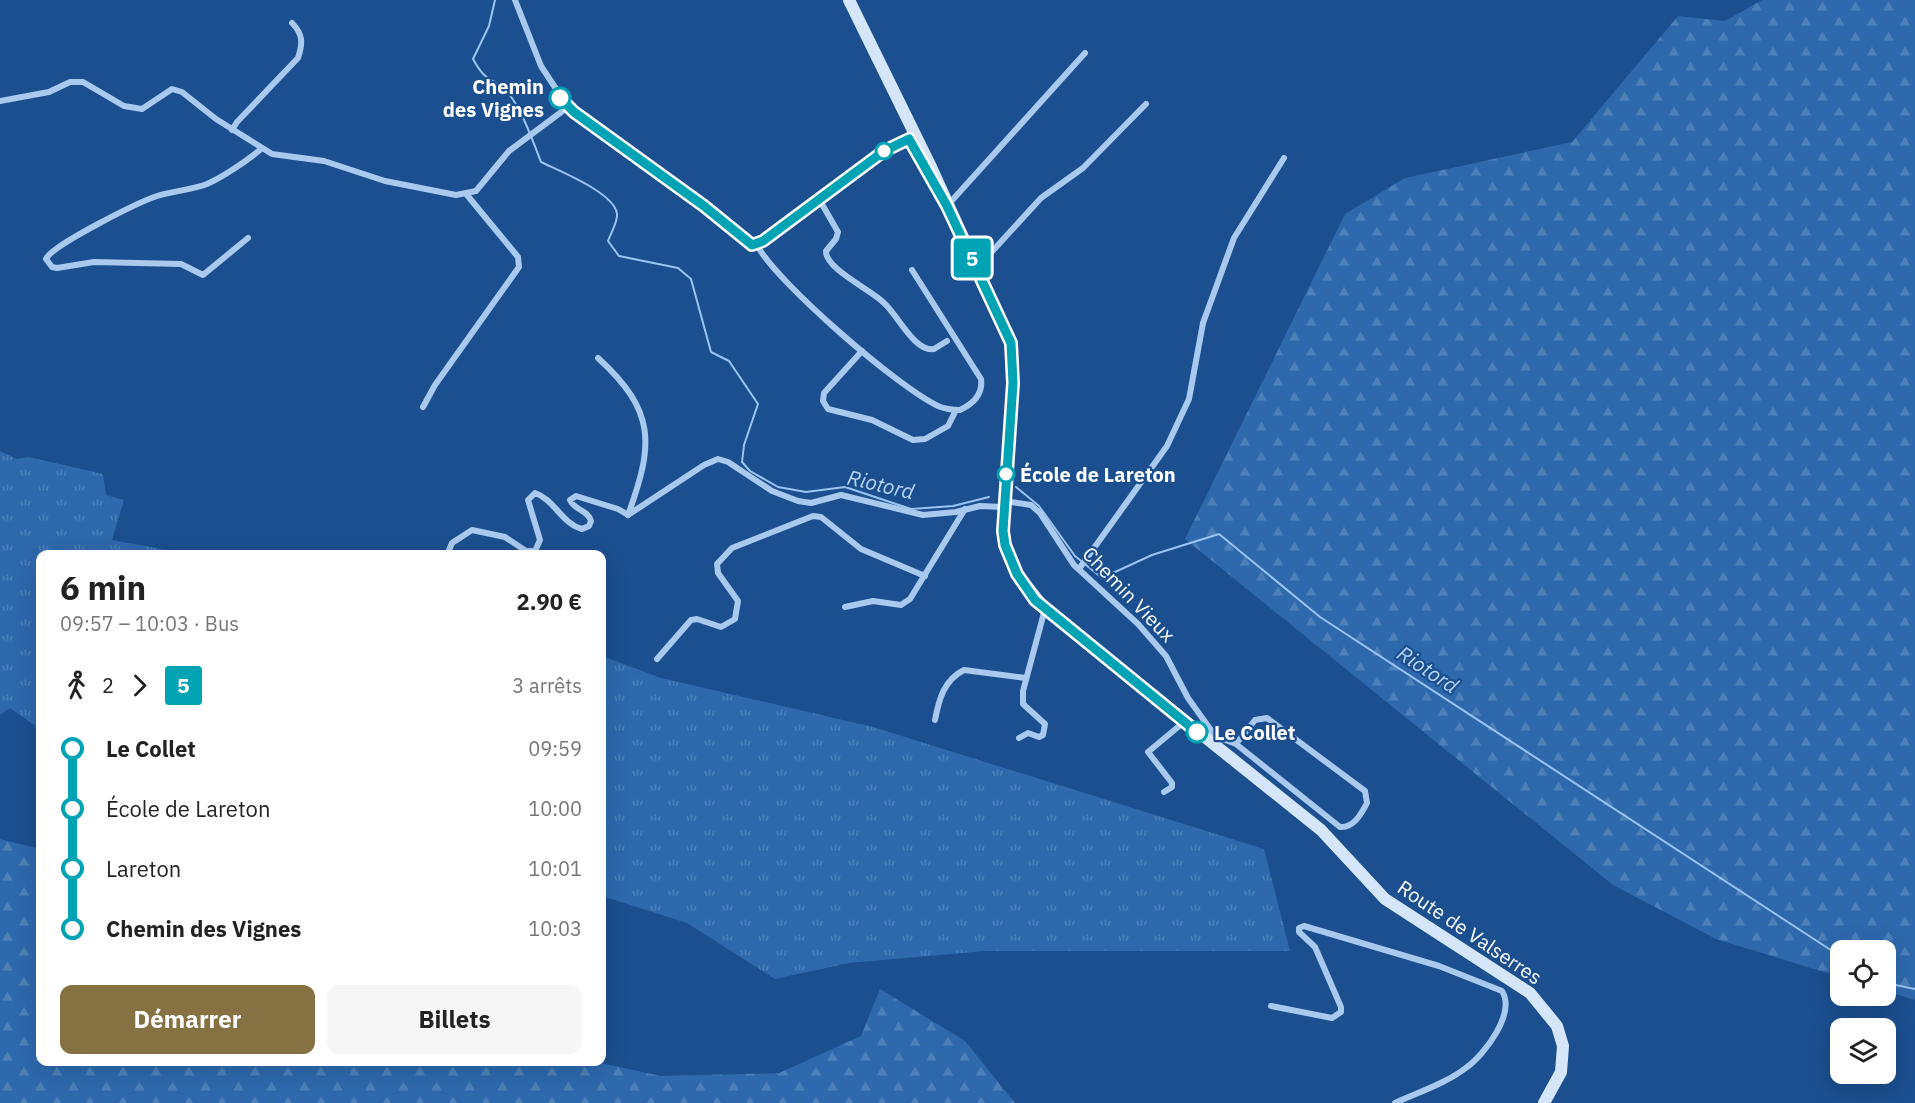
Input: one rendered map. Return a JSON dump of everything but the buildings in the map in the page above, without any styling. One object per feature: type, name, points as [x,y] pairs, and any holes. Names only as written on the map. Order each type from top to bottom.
[{"type":"street","points":[[515,0],[541,66],[568,107],[704,206],[748,244],[757,245],[884,151],[911,134]]},
{"type":"street","points":[[849,0],[947,206]]},
{"type":"street","points":[[232,130],[298,58],[302,46],[301,34],[292,22]]},
{"type":"street","points":[[947,206],[1085,53]]},
{"type":"street","points":[[0,101],[49,92],[70,82],[83,82],[124,106],[142,109],[172,89],[182,92],[232,130],[272,154],[324,161],[385,181],[467,195],[476,191],[510,151],[568,107]]},
{"type":"street","points":[[975,264],[987,258],[1051,188],[1083,168],[1146,104]]},
{"type":"street","points":[[911,134],[931,167],[947,206]]},
{"type":"street","points":[[248,238],[203,275],[181,264],[94,262],[57,268],[52,267],[46,259],[48,253],[61,244],[130,207],[155,197],[217,179],[261,149]]},
{"type":"street","points":[[1081,566],[1171,437],[1189,399],[1203,323],[1234,238],[1284,158]]},
{"type":"street","points":[[423,407],[435,385],[519,267],[518,256],[467,195]]},
{"type":"street","points":[[819,199],[838,232],[826,251],[827,258],[846,277],[873,292],[886,304],[904,330],[923,348],[934,349],[947,341]]},
{"type":"street","name":"Route de Valserres","points":[[947,206],[1014,352],[1003,504],[1005,545],[1026,588],[1045,609],[1075,634],[1184,722],[1221,745],[1321,830],[1385,899],[1520,984],[1541,1005],[1560,1033],[1564,1058],[1561,1072],[1544,1103]]},
{"type":"street","points":[[757,245],[770,265],[862,351],[922,396],[938,405],[956,410],[965,408],[976,399],[980,391],[981,379],[912,270]]},
{"type":"street","points":[[862,351],[824,393],[823,401],[828,409],[872,420],[913,440],[936,434],[948,426],[956,410]]},
{"type":"street","points":[[535,550],[540,540],[528,500],[535,493],[542,495],[571,524],[582,529],[588,526],[591,521],[590,516],[572,506],[570,500],[576,496],[618,509],[628,515],[644,468],[646,433],[638,406],[631,392],[598,358]]},
{"type":"street","name":"Chemin Vieux","points":[[628,515],[704,465],[718,459],[728,462],[772,491],[798,501],[811,502],[841,495],[923,515],[1020,502],[1035,509],[1081,566],[1167,656],[1209,736]]},
{"type":"street","points":[[845,607],[873,601],[901,605],[910,599],[965,509]]},
{"type":"street","points":[[657,659],[691,620],[697,619],[721,627],[735,619],[738,602],[718,573],[717,564],[722,556],[732,548],[753,538],[785,529],[813,516],[821,517],[861,549],[925,576]]},
{"type":"street","points":[[449,550],[452,543],[472,530],[505,537],[524,550]]},
{"type":"street","points":[[1019,738],[1028,733],[1039,737],[1043,735],[1045,724],[1023,704],[1026,678],[1045,609]]},
{"type":"street","points":[[935,720],[939,699],[950,679],[964,670],[1026,678]]},
{"type":"street","points":[[1221,745],[1236,744],[1340,826],[1348,826],[1355,822],[1367,803],[1365,791],[1267,718],[1255,720],[1236,744]]},
{"type":"street","points":[[1164,792],[1172,787],[1172,783],[1148,753],[1184,722]]},
{"type":"street","points":[[1271,1006],[1332,1018],[1341,1012],[1341,1007],[1319,955],[1299,932],[1299,928],[1304,926],[1439,966],[1502,991],[1506,997],[1506,1009],[1500,1024],[1474,1061],[1455,1075],[1395,1103]]},
{"type":"green space","points":[[1762,0],[1915,0],[1915,1000],[1896,994],[1896,940],[1830,940],[1830,974],[1716,939],[1613,885],[1185,539],[1345,214],[1405,178],[1572,142],[1678,16],[1725,21]]},
{"type":"green space","points":[[0,451],[17,459],[29,457],[103,474],[106,495],[124,500],[112,540],[167,550],[36,550],[36,726],[10,708],[0,715]]},
{"type":"green space","points":[[606,657],[661,678],[873,727],[1264,849],[1290,951],[985,951],[849,963],[775,979],[687,923],[606,897]]},
{"type":"green space","points":[[0,839],[36,848],[36,1066],[606,1066],[606,1064],[661,1076],[779,1073],[861,1036],[880,989],[965,1041],[1015,1103],[0,1103]]},
{"type":"waterway","name":"Riotord","points":[[495,0],[489,26],[473,59],[485,76],[511,97],[526,125],[541,162],[597,191],[614,206],[617,217],[608,241],[619,256],[678,268],[691,279],[711,352],[729,361],[758,404],[744,445],[742,462],[750,471],[778,487],[806,492],[845,487],[911,509],[953,506],[989,497]]},
{"type":"waterway","name":"Riotord","points":[[1016,487],[1039,506],[1075,556],[1102,578],[1152,555],[1219,534],[1320,617],[1830,949]]},
{"type":"waterway","name":"Riotord","points":[[1896,985],[1915,989]]},
{"type":"bus line","name":"5","points":[[560,98],[574,112],[704,206],[752,245],[763,241],[884,151],[909,139],[928,177],[947,206],[1001,319],[1014,352],[1003,531],[1005,545],[1017,574],[1035,600],[1045,609],[1197,732]]},
{"type":"place","name":"Chemin des Vignes","points":[[560,98]]},
{"type":"place","name":"École de Lareton","points":[[1006,474]]},
{"type":"place","name":"Le Collet","points":[[1197,732]]}]
